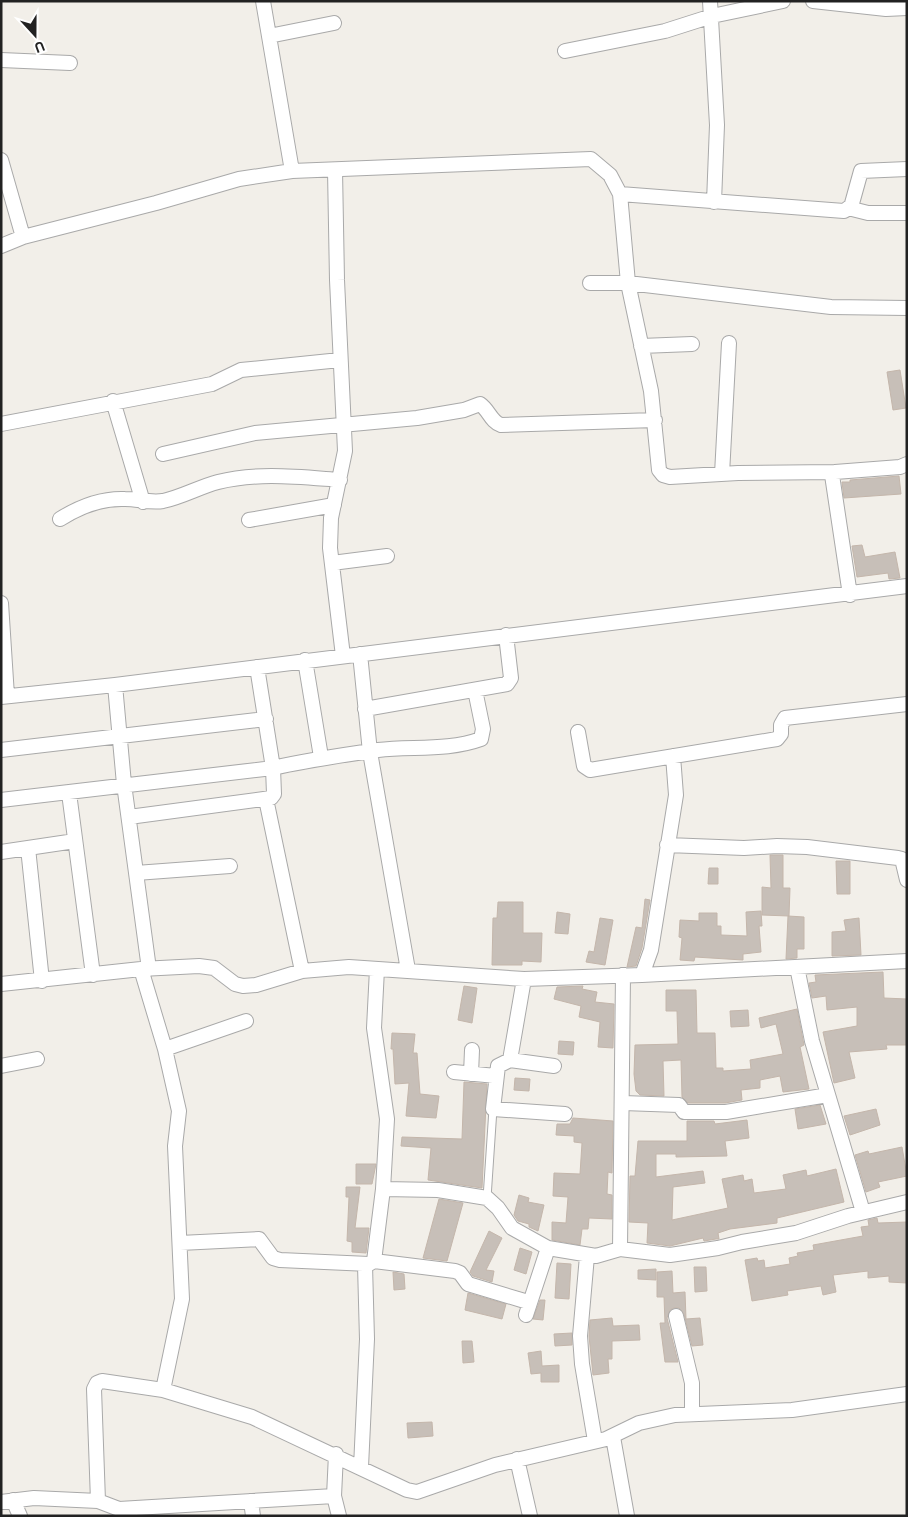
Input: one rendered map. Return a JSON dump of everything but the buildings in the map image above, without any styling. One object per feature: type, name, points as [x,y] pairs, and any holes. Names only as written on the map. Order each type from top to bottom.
[{"type":"street","points":[[263,1],[292,172]]},
{"type":"street","points":[[710,1],[717,125],[714,202]]},
{"type":"street","points":[[565,51],[665,32],[712,16],[783,1]]},
{"type":"street","points":[[813,1],[886,9],[907,8]]},
{"type":"street","points":[[269,36],[334,23]]},
{"type":"street","points":[[1,60],[70,63]]},
{"type":"street","points":[[1,246],[24,237],[156,203],[239,179],[292,172],[591,159],[610,175],[620,194],[628,284],[655,420],[660,470],[663,475],[670,477],[835,472],[907,464]]},
{"type":"street","points":[[1,160],[24,237]]},
{"type":"street","points":[[620,194],[844,211],[848,208],[861,171],[907,169]]},
{"type":"street","points":[[335,170],[340,360],[345,451],[330,518],[332,563],[343,656]]},
{"type":"street","points":[[848,208],[868,213],[907,213]]},
{"type":"street","points":[[590,283],[628,284],[831,306],[907,308]]},
{"type":"street","points":[[722,474],[729,343]]},
{"type":"street","points":[[641,346],[692,344]]},
{"type":"street","points":[[1,424],[113,401],[212,384],[241,370],[340,360]]},
{"type":"street","points":[[113,401],[143,502]]},
{"type":"street","points":[[163,454],[255,433],[417,418],[464,410],[480,404],[494,421],[501,425],[655,420]]},
{"type":"street","points":[[835,472],[831,480],[850,595]]},
{"type":"street","points":[[60,519],[86,506],[114,499],[143,502],[163,501],[218,482],[247,477],[282,475],[340,480]]},
{"type":"street","points":[[249,520],[334,505]]},
{"type":"street","points":[[332,563],[387,556]]},
{"type":"street","points":[[1,603],[4,696],[116,685],[506,635],[850,595],[907,586]]},
{"type":"street","points":[[365,709],[510,682],[506,635]]},
{"type":"street","points":[[360,654],[370,752],[408,970]]},
{"type":"street","points":[[305,660],[321,757]]},
{"type":"street","points":[[129,817],[272,797],[274,794],[273,768],[257,667]]},
{"type":"street","points":[[116,685],[124,784],[136,873],[145,969],[178,1111],[175,1146],[182,1299],[163,1390]]},
{"type":"street","points":[[1,800],[68,794],[124,784],[273,768],[321,757],[454,746],[480,739],[483,729],[475,690]]},
{"type":"street","points":[[578,732],[586,769],[777,739],[781,734],[781,725],[785,718],[907,704]]},
{"type":"street","points":[[1,750],[266,719]]},
{"type":"street","points":[[642,975],[651,950],[676,795],[673,756]]},
{"type":"street","points":[[68,794],[93,975]]},
{"type":"street","points":[[266,799],[302,971]]},
{"type":"street","points":[[1,852],[75,841]]},
{"type":"street","points":[[668,845],[744,848],[807,847],[898,858],[902,859],[905,864],[907,880]]},
{"type":"street","points":[[28,848],[42,981]]},
{"type":"street","points":[[136,873],[230,866]]},
{"type":"street","points":[[1,984],[145,969],[214,968],[235,984],[243,986],[256,985],[302,971],[349,967],[524,978],[642,975],[907,961]]},
{"type":"street","points":[[797,967],[812,1041],[862,1212]]},
{"type":"street","points":[[361,1467],[370,1263],[383,1188],[387,1119],[374,1028],[377,969]]},
{"type":"street","points":[[620,1249],[623,975]]},
{"type":"street","points":[[510,1060],[524,978]]},
{"type":"street","points":[[165,1050],[246,1021]]},
{"type":"street","points":[[471,1074],[472,1050]]},
{"type":"street","points":[[1,1066],[37,1059]]},
{"type":"street","points":[[554,1066],[510,1060],[498,1066],[493,1109],[565,1114]]},
{"type":"street","points":[[454,1072],[496,1076]]},
{"type":"street","points":[[623,1103],[678,1105],[684,1112],[726,1112],[828,1095]]},
{"type":"street","points":[[383,1188],[438,1190],[487,1198],[498,1208],[512,1228],[548,1248],[587,1256],[596,1256],[620,1249],[670,1255],[718,1248],[742,1242],[796,1234],[862,1212],[907,1202]]},
{"type":"street","points":[[180,1243],[259,1239],[273,1258],[280,1260],[370,1263],[456,1271],[468,1284],[527,1309],[548,1248]]},
{"type":"street","points":[[587,1256],[580,1336],[582,1364],[595,1441]]},
{"type":"street","points":[[676,1316],[692,1383],[692,1414]]},
{"type":"street","points":[[104,1507],[94,1389],[97,1383],[102,1381],[163,1390],[252,1417],[336,1454],[407,1490],[417,1492],[495,1465],[613,1436],[639,1423],[692,1414],[792,1410],[907,1394]]},
{"type":"street","points":[[613,1436],[627,1516]]},
{"type":"street","points":[[336,1454],[334,1496],[339,1516]]},
{"type":"street","points":[[517,1460],[530,1516]]},
{"type":"street","points":[[7,1501],[34,1498],[119,1509],[334,1496]]},
{"type":"street","points":[[7,1501],[20,1516]]},
{"type":"street","points":[[251,1501],[252,1516]]},
{"type":"lane","points":[[487,1198],[493,1109]]}]
